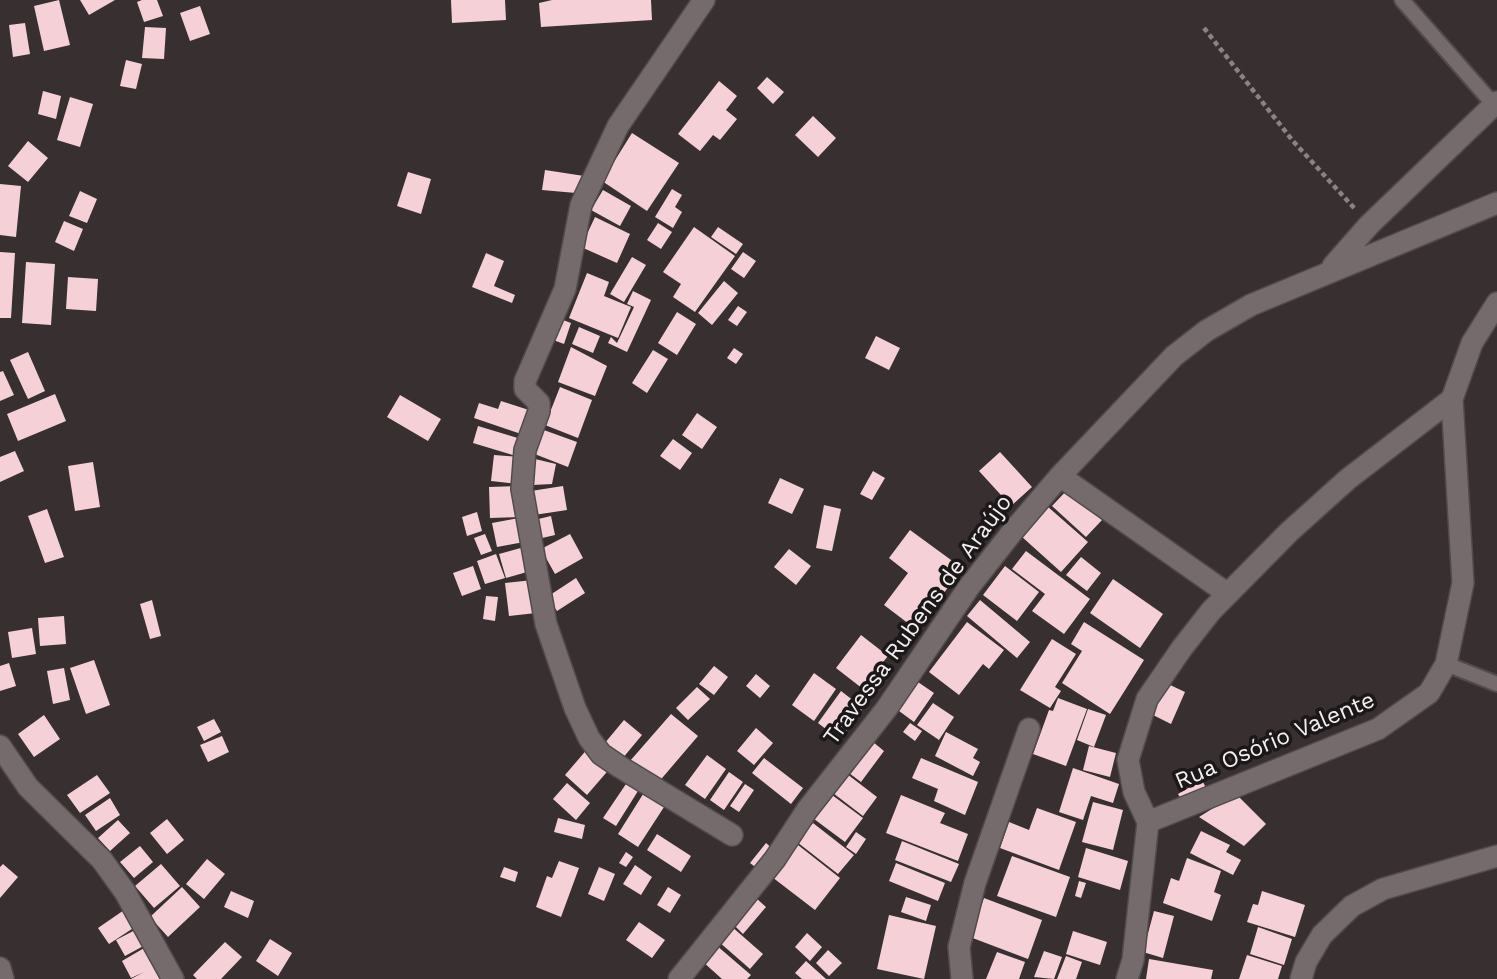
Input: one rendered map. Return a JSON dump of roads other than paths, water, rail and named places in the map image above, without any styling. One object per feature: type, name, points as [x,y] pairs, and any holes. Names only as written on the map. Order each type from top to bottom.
[{"type":"street","points":[[704,0],[618,126],[581,205],[565,289],[524,381],[525,389],[539,403],[539,411],[525,450],[522,489],[546,624],[575,708],[589,738],[601,754],[620,767],[732,835]]},
{"type":"street","points":[[1329,270],[1369,225],[1495,103]]},
{"type":"street","name":"Travessa Rubens de Araújo","points":[[679,979],[775,859],[807,810],[887,708],[969,587],[1060,476],[1133,397],[1206,331],[1251,305],[1329,270],[1497,203]]},
{"type":"street","name":"Rua Osório Valente","points":[[1148,822],[1378,729],[1429,694],[1446,664],[1463,583],[1452,399],[1472,343],[1497,303]]},
{"type":"street","points":[[1127,979],[1133,960],[1148,822],[1134,792],[1128,760],[1147,699],[1182,648],[1228,594],[1289,532],[1348,479],[1452,399]]},
{"type":"street","points":[[1060,476],[1228,594]]},
{"type":"street","points":[[962,979],[959,947],[975,883],[1030,729]]},
{"type":"street","points":[[0,746],[28,787],[102,860],[125,892],[173,979]]},
{"type":"street","points":[[1301,979],[1306,962],[1322,935],[1352,906],[1383,889],[1497,856]]},
{"type":"street","points":[[0,968],[3,979]]},
{"type":"lane","points":[[1402,0],[1495,103]]},
{"type":"lane","points":[[1446,664],[1497,684]]}]
